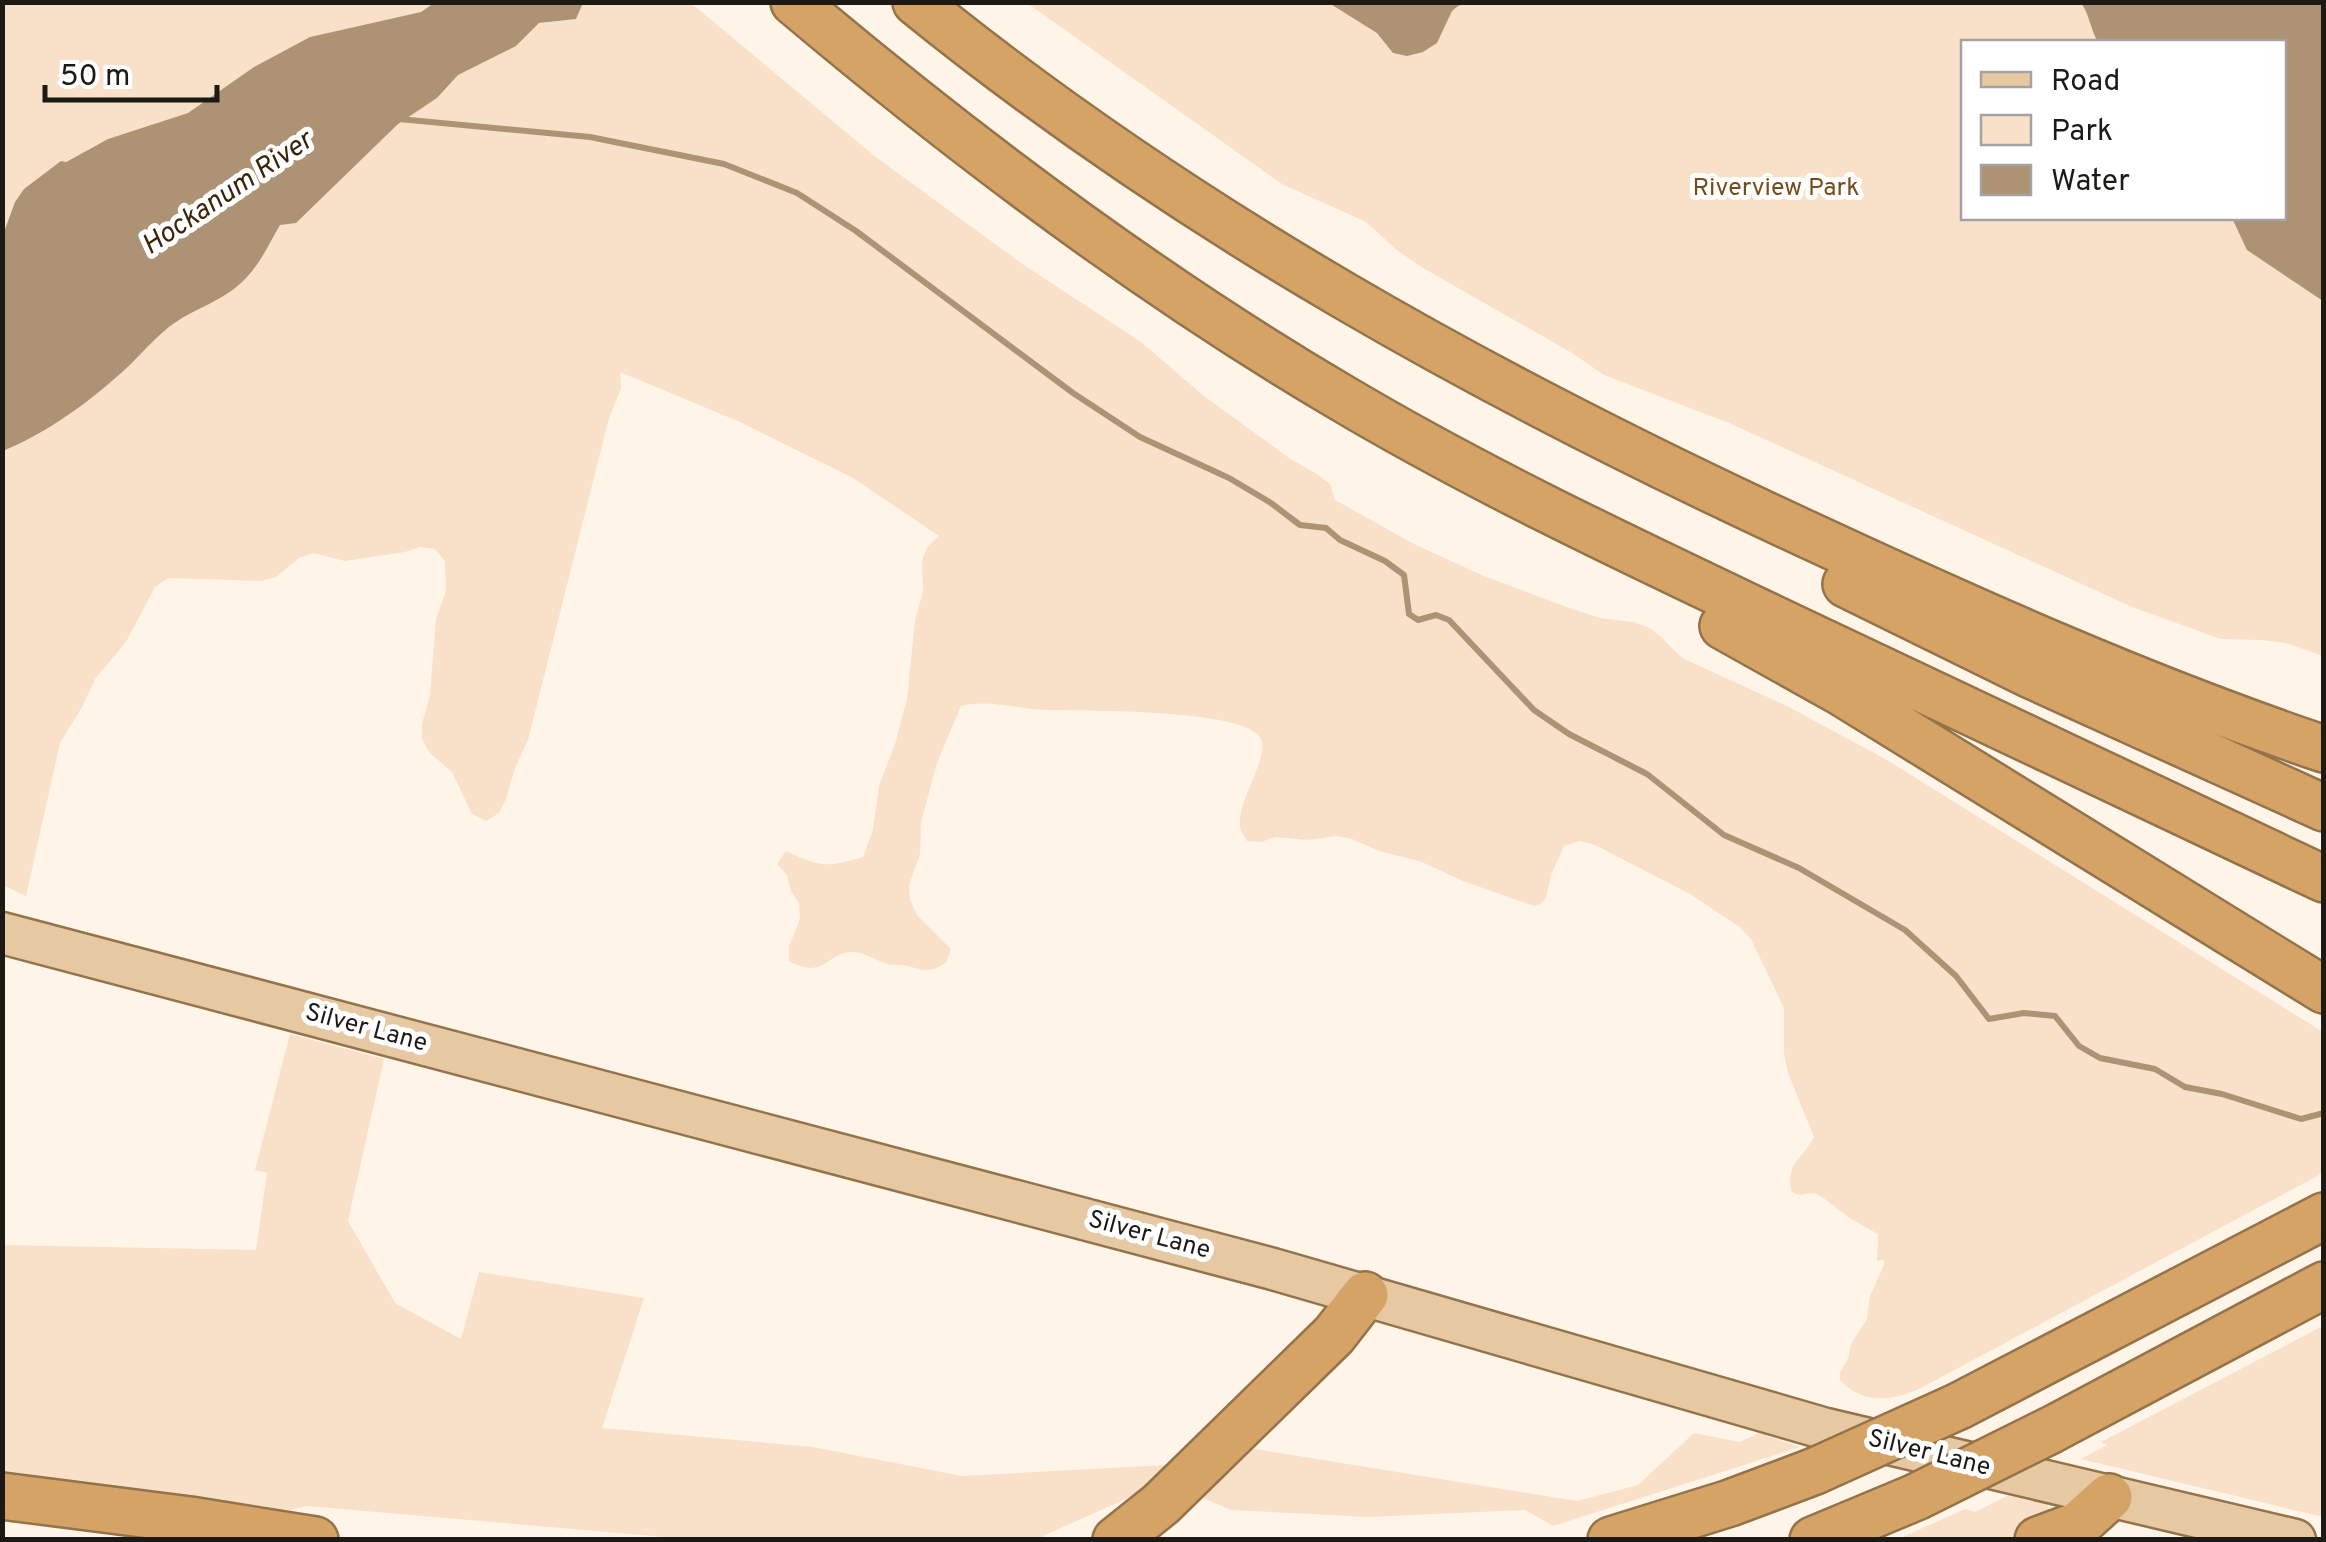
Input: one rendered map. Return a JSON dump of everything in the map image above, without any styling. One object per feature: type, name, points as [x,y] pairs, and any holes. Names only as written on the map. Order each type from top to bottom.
[{"type":"highway","points":[[794,2],[936,118],[1122,255],[1253,344],[1379,420],[1525,522],[1583,556],[1682,590],[2324,879]]},
{"type":"highway","points":[[916,2],[1046,102],[1220,220],[1380,318],[1517,393],[1671,471],[2031,636],[2324,749]]},
{"type":"highway","points":[[1517,393],[1692,501],[1870,597],[2324,808]]},
{"type":"highway","points":[[1682,590],[1759,645],[2324,990]]},
{"type":"highway","points":[[2215,710],[2324,730]]},
{"type":"highway","points":[[1611,1540],[1730,1503],[1815,1471],[1959,1406],[2324,1216]]},
{"type":"highway","points":[[1813,1540],[1916,1497],[2051,1430],[2324,1286]]},
{"type":"highway","points":[[1116,1540],[1161,1504],[1254,1414],[1334,1335],[1365,1295]]},
{"type":"highway","points":[[2,1496],[315,1540]]},
{"type":"highway","points":[[2038,1540],[2078,1525],[2109,1496]]},
{"type":"main road","name":"Silver Lane","points":[[2,933],[1273,1268],[1826,1429],[2295,1540]]},
{"type":"green space","points":[[3,3],[434,3],[421,12],[310,37],[254,67],[188,113],[108,139],[61,161],[3,235]]},
{"type":"green space","points":[[583,3],[691,3],[877,158],[1024,265],[1141,342],[1204,396],[1330,484],[1335,500],[1414,544],[1484,576],[1600,618],[1648,627],[1682,658],[1787,706],[1887,760],[2323,1032],[2323,1173],[1917,1390],[1887,1398],[1867,1397],[1840,1380],[1840,1372],[1867,1319],[1870,1296],[1884,1265],[1884,1259],[1877,1261],[1878,1234],[1821,1196],[1791,1191],[1793,1167],[1814,1137],[1788,1073],[1784,1008],[1751,939],[1741,928],[1690,894],[1580,841],[1564,846],[1546,898],[1534,906],[1352,839],[1276,837],[1247,841],[1240,817],[1261,758],[1261,739],[1249,729],[1196,716],[992,704],[961,706],[937,763],[921,822],[920,854],[909,885],[917,915],[951,949],[946,963],[924,970],[855,952],[818,967],[789,961],[789,946],[800,919],[799,903],[787,875],[777,864],[786,851],[823,864],[863,857],[873,830],[879,786],[907,699],[915,621],[923,591],[922,560],[928,546],[939,536],[853,478],[740,422],[620,372],[621,388],[609,418],[528,740],[499,813],[486,821],[472,814],[452,772],[430,753],[422,739],[436,619],[446,591],[445,561],[435,549],[420,547],[345,561],[314,553],[299,558],[276,577],[261,581],[168,578],[155,587],[126,642],[95,679],[60,743],[26,896],[3,885],[3,451],[61,418],[169,327],[248,276],[280,224],[398,124],[437,98],[458,75],[516,46],[539,23],[576,19]]},
{"type":"green space","name":"Riverview Park","points":[[1027,3],[2323,3],[2323,656],[2286,643],[2221,639],[2132,607],[1729,423],[1604,375],[1423,268],[1366,222],[1282,184]]},
{"type":"green space","points":[[290,1034],[384,1059],[348,1221],[395,1303],[461,1339],[479,1272],[644,1298],[602,1428],[813,1447],[962,1476],[1167,1465],[1137,1494],[1034,1540],[688,1539],[307,1506],[280,1512],[3,1477],[3,1245],[256,1250],[267,1173],[255,1170]]},
{"type":"green space","points":[[2323,1326],[2323,1517],[2081,1459],[2107,1445],[2101,1442]]},
{"type":"green space","points":[[1694,1433],[1740,1442],[1759,1433],[1800,1447],[1553,1526],[1525,1510],[1368,1517],[1231,1510],[1201,1497],[1249,1448],[1577,1501],[1638,1485]]},
{"type":"green space","points":[[2009,1495],[2047,1504],[2051,1511],[2048,1527],[2012,1539],[1896,1540],[1965,1509],[1975,1512]]},
{"type":"water","name":"Hockanum River","points":[[434,3],[583,3],[576,19],[539,23],[516,46],[458,75],[437,98],[398,124],[296,223],[280,225],[257,265],[238,286],[169,327],[74,411],[3,451],[3,235],[24,189],[61,161],[66,162],[108,139],[188,113],[254,67],[310,37],[421,12]]},
{"type":"water","points":[[1329,3],[1467,3],[1452,11],[1437,43],[1407,56],[1393,53],[1377,33]]},
{"type":"water","points":[[2081,3],[2323,3],[2323,301],[2247,250],[2233,220],[2286,220],[2286,40],[2097,40]]},
{"type":"waterway","points":[[399,119],[590,137],[724,164],[797,193],[856,231],[1073,393],[1140,437],[1229,478],[1300,525],[1326,528],[1340,540],[1385,561],[1404,575],[1409,614],[1418,620],[1436,615],[1449,620],[1534,710],[1569,734],[1647,774],[1724,835],[1799,868],[1905,930],[1956,976],[1989,1019],[2024,1013],[2055,1016],[2079,1046],[2100,1058],[2155,1069],[2185,1087],[2222,1094],[2301,1119],[2324,1113]]}]
